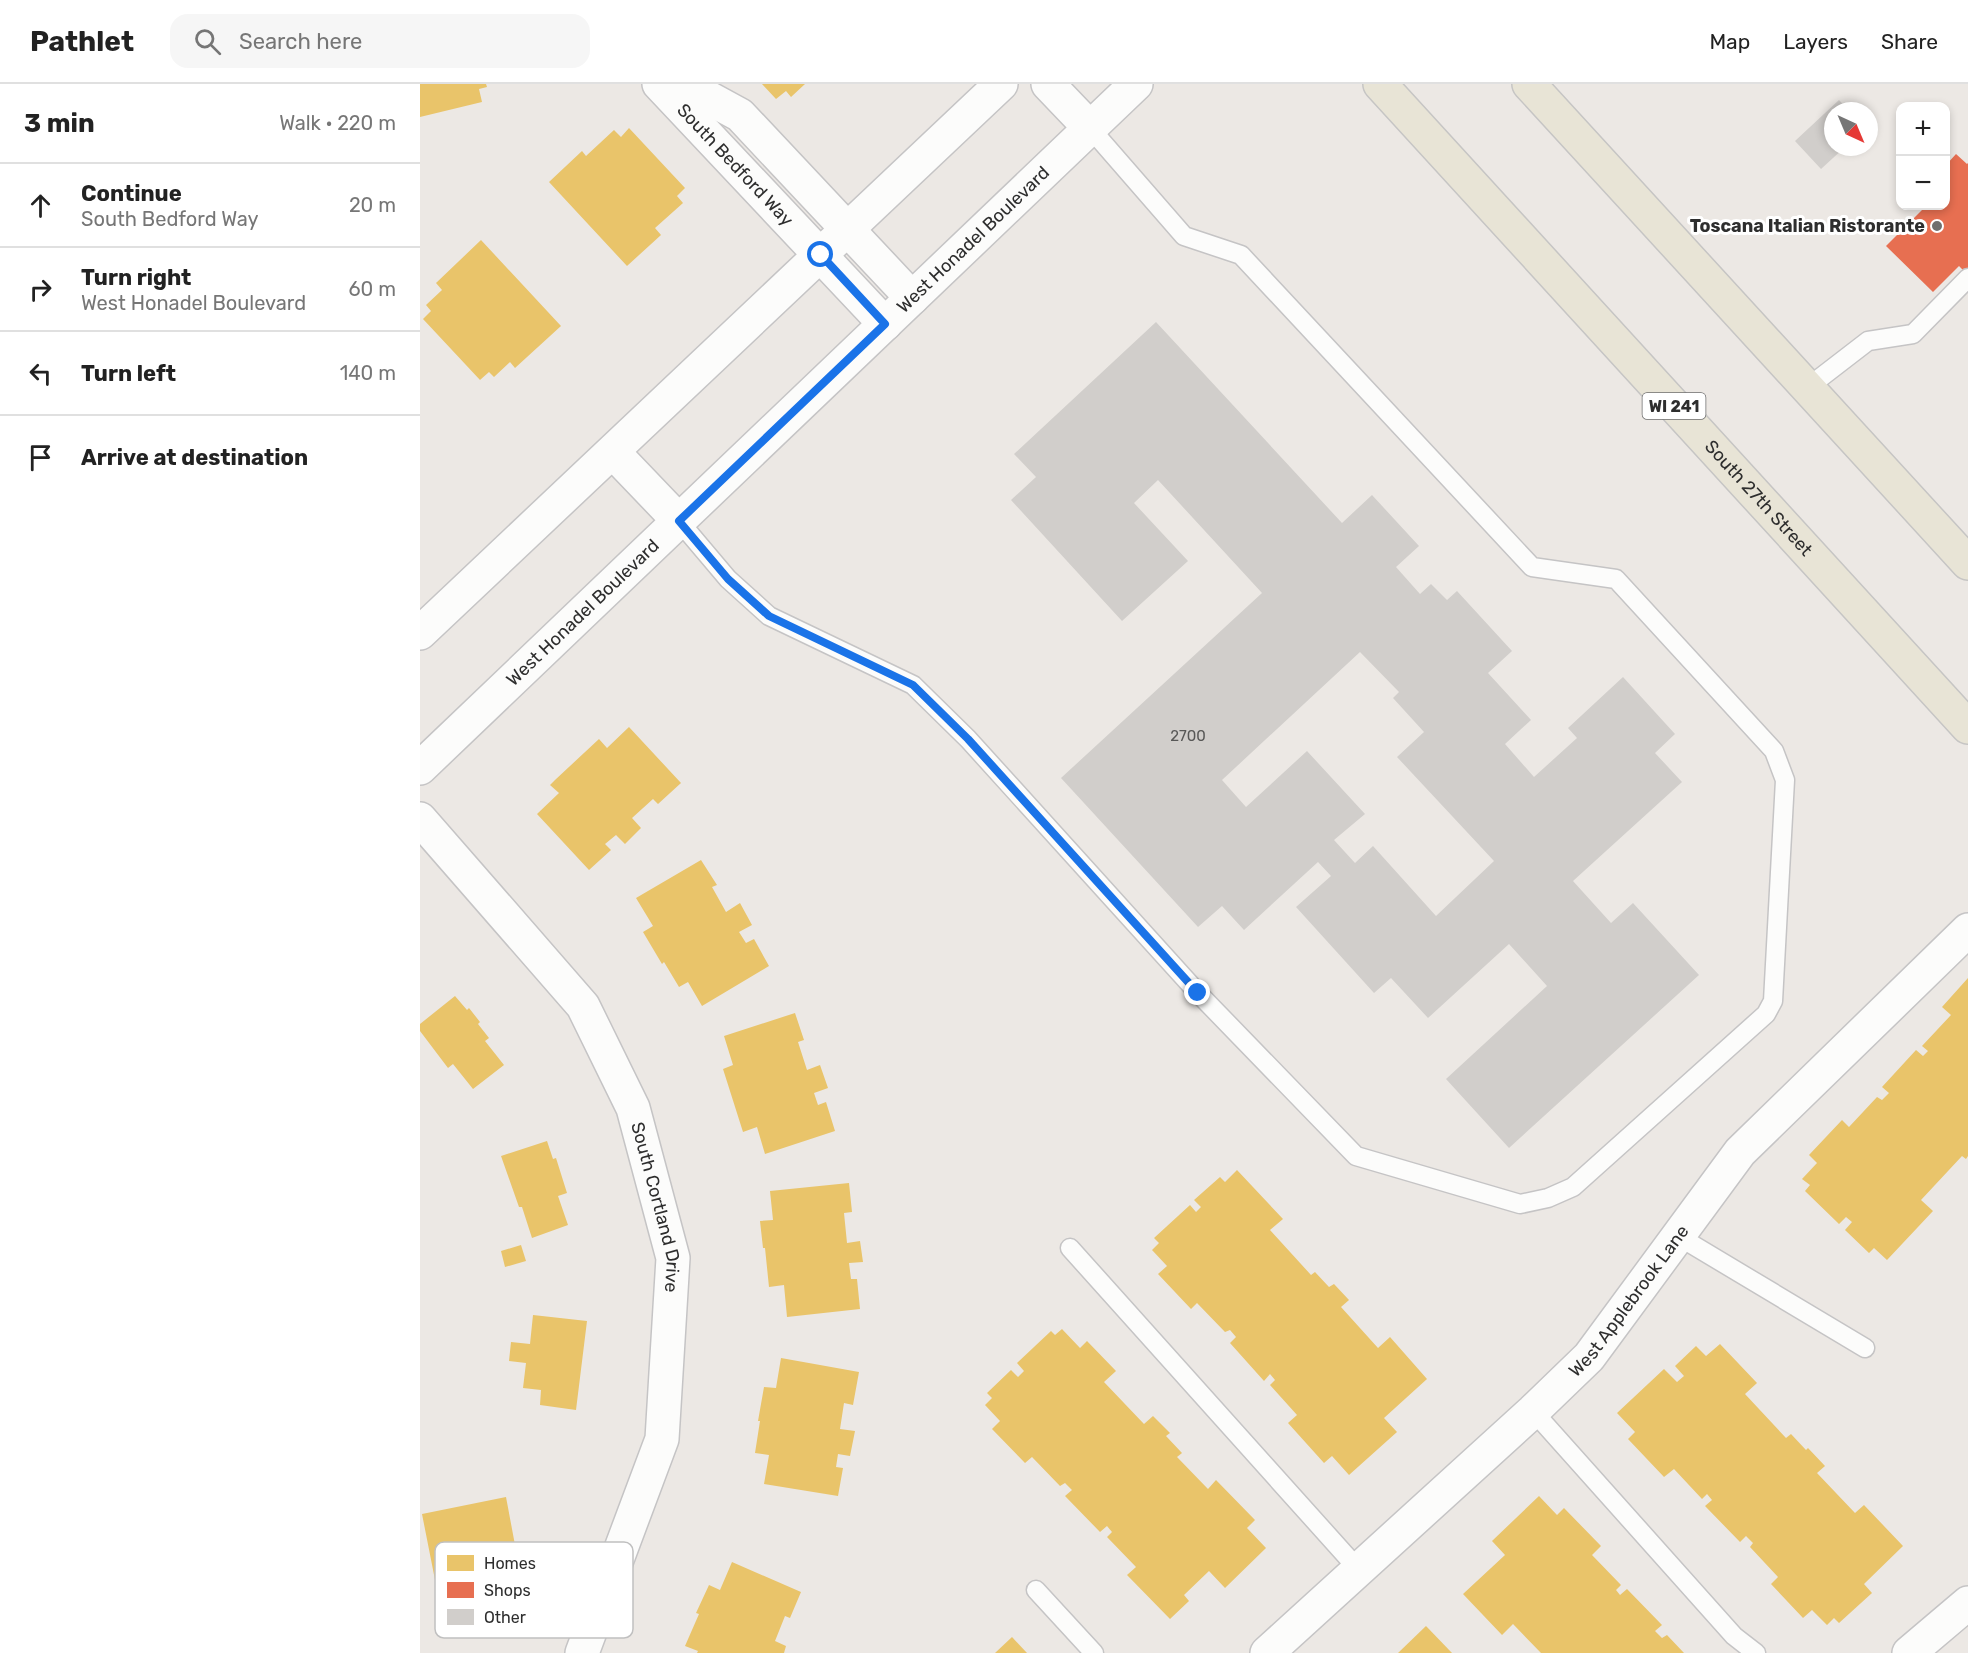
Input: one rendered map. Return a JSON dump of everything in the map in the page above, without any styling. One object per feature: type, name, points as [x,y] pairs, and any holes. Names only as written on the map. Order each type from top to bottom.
[{"type":"main road","name":"South 27th Street","points":[[1380,84],[1968,728]]},
{"type":"main road","points":[[1529,84],[1968,563]]},
{"type":"street","name":"South Bedford Way","points":[[659,84],[885,324]]},
{"type":"street","name":"South Bedford Way","points":[[683,84],[740,115],[912,298]]},
{"type":"street","points":[[420,633],[1001,84]]},
{"type":"street","points":[[1048,84],[1090,128]]},
{"type":"street","name":"West Honadel Boulevard","points":[[420,768],[1136,84]]},
{"type":"street","points":[[613,452],[679,521]]},
{"type":"street","name":"South Cortland Drive","points":[[420,819],[583,1006],[633,1108],[673,1258],[662,1439],[623,1542]]},
{"type":"street","name":"West Applebrook Lane","points":[[1267,1653],[1533,1411],[1589,1357],[1740,1152],[1968,930]]},
{"type":"street","points":[[1909,1653],[1968,1603]]},
{"type":"street","name":"South Cortland Drive","points":[[582,1653],[588,1638]]},
{"type":"lane","points":[[679,521],[728,579],[769,616],[913,685],[968,739],[1198,993],[1356,1156],[1520,1204],[1548,1198],[1574,1188],[1766,1014],[1773,1001],[1785,780],[1774,751],[1616,579],[1532,567],[1241,255],[1184,236],[1090,128]]},
{"type":"lane","points":[[1807,388],[1868,341],[1913,334],[1968,278]]},
{"type":"lane","points":[[1678,1236],[1865,1348]]},
{"type":"lane","points":[[1070,1248],[1358,1569]]},
{"type":"lane","points":[[1533,1411],[1734,1636],[1756,1653]]},
{"type":"lane","points":[[1036,1590],[1094,1653]]},
{"type":"building: Homes","points":[[420,84],[486,84],[487,87],[479,89],[482,102],[420,117]]},
{"type":"building: Homes","points":[[762,84],[805,84],[791,97],[786,91],[776,99]]},
{"type":"building: Homes","points":[[629,128],[685,188],[677,196],[683,203],[655,228],[661,235],[627,266],[549,182],[582,151],[586,156],[614,130],[621,137]]},
{"type":"building: Homes","points":[[481,240],[561,326],[515,368],[510,362],[494,377],[489,372],[480,380],[423,319],[431,311],[426,305],[442,290],[436,283]]},
{"type":"building: Homes","points":[[629,727],[681,783],[658,804],[653,799],[632,818],[641,828],[625,844],[616,835],[605,844],[611,850],[589,870],[537,814],[559,793],[550,785],[555,780],[599,739],[607,748]]},
{"type":"building: Homes","points":[[701,860],[717,885],[712,887],[726,912],[740,903],[752,925],[739,932],[746,943],[754,939],[769,966],[702,1006],[688,982],[679,987],[664,962],[662,964],[643,932],[653,926],[636,898]]},
{"type":"building: Homes","points":[[1968,978],[1968,1156],[1966,1159],[1962,1156],[1921,1200],[1933,1211],[1887,1260],[1874,1248],[1869,1253],[1845,1230],[1852,1222],[1846,1217],[1839,1224],[1805,1191],[1810,1185],[1802,1179],[1817,1163],[1809,1155],[1842,1120],[1849,1127],[1877,1097],[1882,1100],[1889,1093],[1882,1087],[1916,1050],[1923,1056],[1928,1051],[1922,1046],[1951,1015],[1942,1007]]},
{"type":"building: Homes","points":[[455,996],[480,1022],[478,1024],[489,1038],[485,1041],[504,1065],[473,1089],[453,1064],[448,1068],[420,1031],[420,1024]]},
{"type":"building: Homes","points":[[795,1013],[804,1040],[798,1042],[807,1070],[820,1065],[828,1088],[814,1093],[818,1105],[826,1102],[835,1131],[765,1154],[757,1127],[743,1132],[723,1069],[733,1065],[724,1036]]},
{"type":"building: Homes","points":[[547,1141],[553,1159],[556,1158],[567,1193],[558,1196],[568,1225],[532,1238],[501,1156]]},
{"type":"building: Homes","points":[[1237,1170],[1283,1219],[1270,1230],[1311,1275],[1315,1272],[1329,1287],[1334,1284],[1349,1300],[1341,1307],[1378,1348],[1390,1337],[1427,1379],[1384,1418],[1397,1432],[1349,1475],[1332,1456],[1324,1463],[1288,1423],[1297,1415],[1270,1385],[1275,1380],[1270,1374],[1264,1381],[1230,1343],[1236,1337],[1230,1330],[1225,1332],[1197,1303],[1191,1309],[1158,1274],[1167,1266],[1152,1250],[1159,1243],[1154,1238],[1190,1205],[1196,1212],[1201,1207],[1194,1200],[1220,1177],[1225,1182]]},
{"type":"building: Homes","points":[[849,1183],[852,1212],[844,1213],[847,1243],[860,1241],[863,1262],[849,1263],[851,1279],[857,1279],[860,1309],[787,1317],[784,1285],[769,1287],[765,1248],[763,1248],[760,1221],[773,1220],[770,1191]]},
{"type":"building: Homes","points":[[521,1245],[526,1261],[505,1267],[501,1251]]},
{"type":"building: Homes","points":[[533,1315],[587,1321],[576,1410],[540,1405],[541,1390],[523,1388],[526,1363],[509,1361],[511,1342],[530,1344]]},
{"type":"building: Homes","points":[[1062,1329],[1080,1348],[1087,1341],[1116,1371],[1104,1382],[1144,1424],[1153,1416],[1170,1433],[1166,1436],[1182,1453],[1177,1457],[1208,1489],[1216,1480],[1255,1520],[1247,1528],[1266,1548],[1225,1588],[1209,1571],[1184,1595],[1189,1601],[1170,1619],[1127,1575],[1136,1567],[1107,1537],[1112,1532],[1107,1526],[1100,1532],[1065,1496],[1072,1490],[1065,1483],[1060,1486],[1032,1457],[1025,1463],[992,1429],[1000,1421],[985,1405],[992,1398],[987,1393],[1011,1370],[1018,1377],[1024,1371],[1017,1363],[1051,1331],[1055,1335]]},
{"type":"building: Homes","points":[[1720,1344],[1757,1383],[1745,1394],[1786,1438],[1791,1434],[1825,1466],[1817,1473],[1855,1513],[1864,1505],[1903,1546],[1864,1584],[1872,1593],[1839,1623],[1834,1618],[1827,1625],[1812,1610],[1803,1618],[1771,1584],[1778,1577],[1750,1547],[1753,1543],[1746,1536],[1740,1542],[1705,1506],[1712,1500],[1707,1494],[1702,1499],[1674,1469],[1664,1477],[1628,1439],[1635,1432],[1617,1413],[1664,1369],[1677,1382],[1684,1376],[1675,1366],[1696,1346],[1706,1356]]},
{"type":"building: Homes","points":[[781,1358],[859,1372],[853,1405],[844,1403],[840,1429],[855,1431],[850,1456],[838,1454],[836,1467],[843,1468],[838,1496],[764,1484],[769,1455],[755,1453],[760,1421],[758,1421],[764,1387],[776,1388]]},
{"type":"building: Homes","points":[[1539,1496],[1557,1515],[1564,1508],[1601,1546],[1592,1555],[1621,1585],[1616,1590],[1620,1595],[1627,1589],[1662,1625],[1655,1631],[1662,1638],[1667,1635],[1684,1653],[1541,1653],[1513,1624],[1502,1635],[1463,1594],[1505,1555],[1492,1541]]},
{"type":"building: Homes","points":[[506,1497],[514,1542],[435,1542],[435,1580],[422,1514]]},
{"type":"building: Homes","points":[[732,1562],[801,1592],[790,1618],[785,1616],[775,1641],[786,1646],[784,1653],[697,1653],[698,1651],[685,1646],[699,1614],[696,1613],[709,1585],[720,1590]]},
{"type":"building: Homes","points":[[1426,1626],[1452,1653],[1398,1653]]},
{"type":"building: Homes","points":[[1012,1637],[1027,1653],[995,1653]]},
{"type":"building: Shops","name":"Toscana Italian Ristorante","points":[[1956,154],[1968,163],[1968,269],[1965,272],[1959,266],[1933,292],[1886,246],[1922,210],[1950,210],[1950,161]]},
{"type":"building: Other","points":[[1824,114],[1824,156],[1835,156],[1821,169],[1795,141]]},
{"type":"building: Other","points":[[1156,322],[1342,523],[1372,495],[1419,546],[1396,567],[1420,594],[1431,584],[1447,600],[1457,591],[1512,651],[1488,673],[1531,720],[1505,744],[1534,777],[1577,738],[1568,728],[1623,677],[1675,734],[1655,753],[1682,782],[1573,881],[1611,923],[1633,903],[1699,975],[1509,1148],[1446,1079],[1547,986],[1509,944],[1428,1018],[1391,978],[1374,993],[1296,907],[1331,876],[1318,862],[1244,930],[1222,906],[1198,927],[1061,778],[1262,593],[1158,480],[1134,503],[1188,561],[1122,621],[1011,500],[1036,477],[1014,454]],"holes":[[[1360,652],[1399,692],[1393,698],[1424,732],[1397,757],[1494,861],[1436,916],[1373,846],[1355,863],[1334,840],[1365,814],[1307,751],[1246,807],[1222,780]]]},
{"type":"place","name":"Toscana Italian Ristorante","points":[[1937,226]]},
{"type":"route","points":[[821,255],[885,324],[679,521],[728,579],[769,616],[913,685],[968,739],[1198,993]]}]
